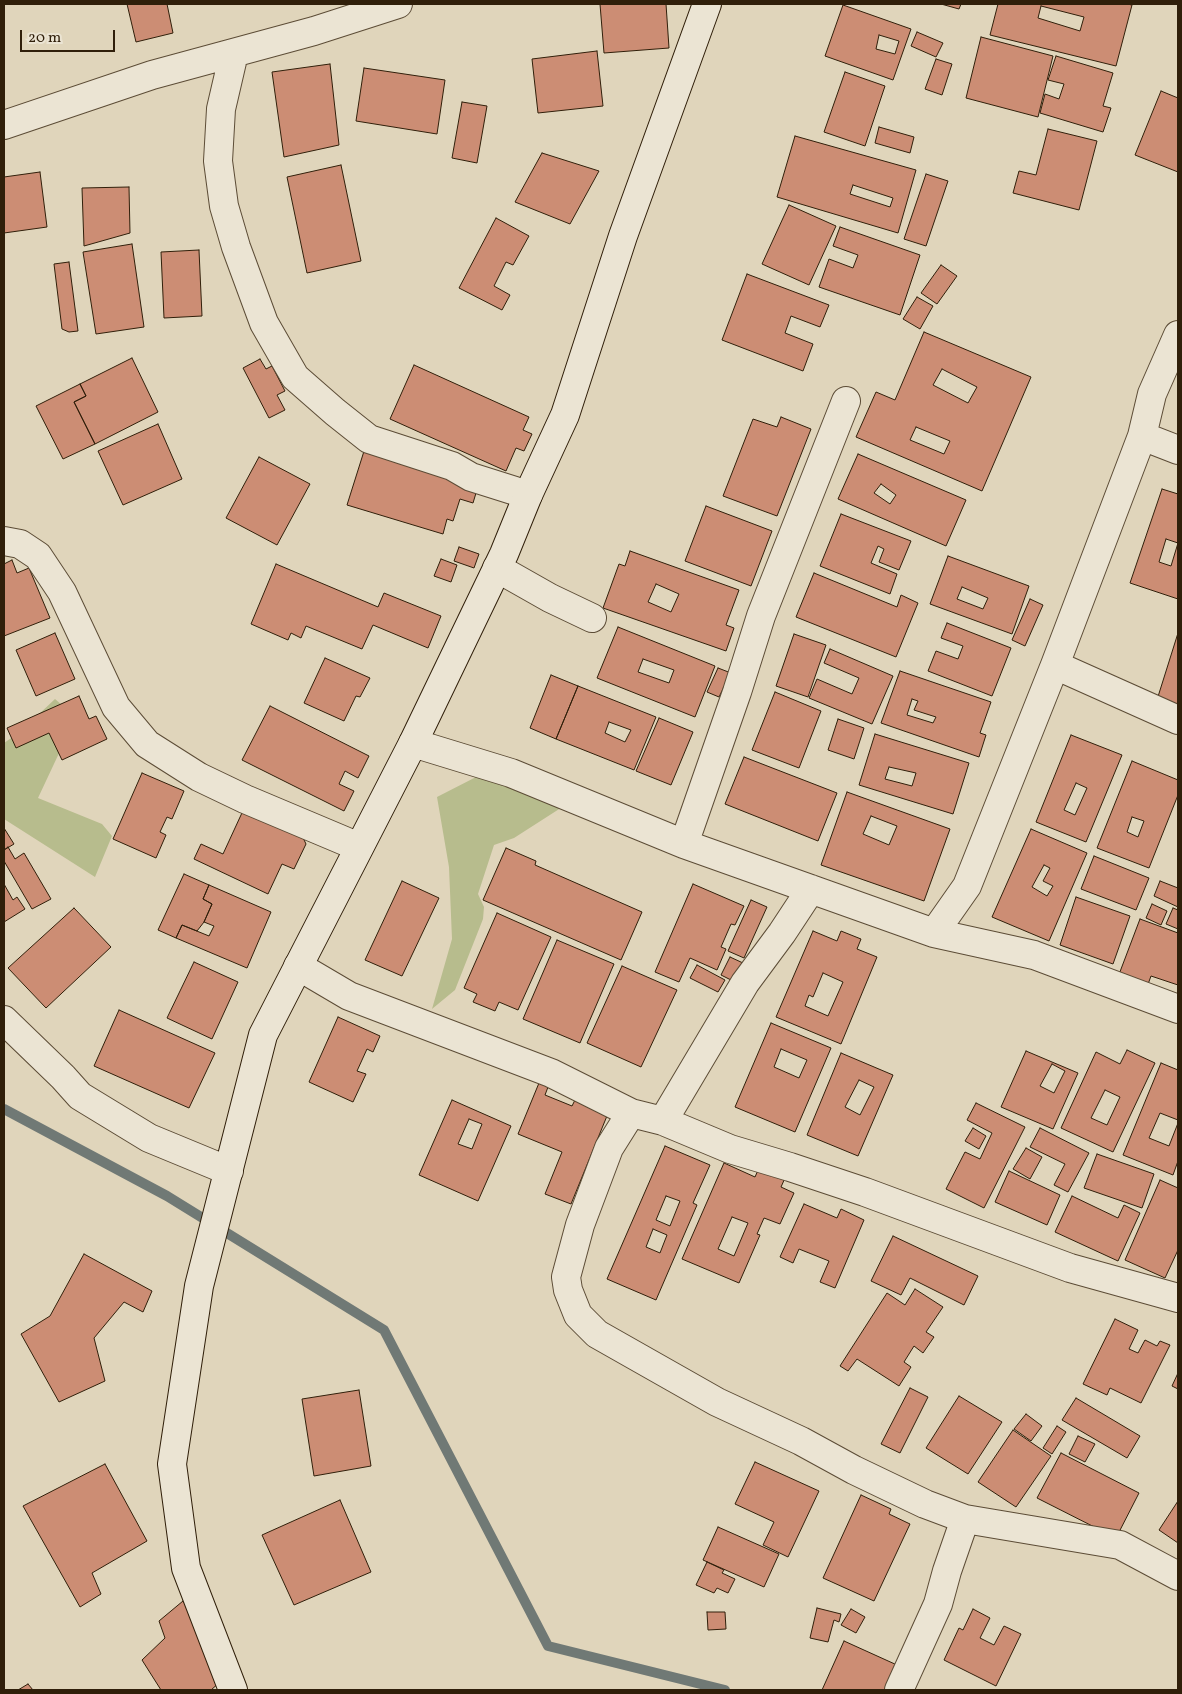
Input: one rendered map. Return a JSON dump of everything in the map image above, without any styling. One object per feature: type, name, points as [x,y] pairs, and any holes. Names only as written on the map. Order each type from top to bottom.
[{"type":"street","points":[[4,125],[152,75],[314,31],[398,4]]},
{"type":"street","points":[[233,1690],[186,1568],[172,1464],[199,1286],[263,1034],[413,743],[497,568],[565,415],[623,236],[707,4]]},
{"type":"street","points":[[234,53],[221,109],[218,161],[224,206],[236,248],[264,323],[296,377],[369,439],[452,466],[471,477],[528,495]]},
{"type":"street","points":[[934,933],[967,886],[1055,665],[1142,436],[1152,394],[1178,335]]},
{"type":"street","points":[[684,844],[737,692],[761,616],[846,401]]},
{"type":"street","points":[[1142,436],[1178,450]]},
{"type":"street","points":[[4,541],[20,544],[38,556],[62,592],[116,707],[147,744],[199,777],[244,799],[359,847]]},
{"type":"street","points":[[497,568],[550,598],[592,618]]},
{"type":"street","points":[[1055,665],[1178,720]]},
{"type":"street","points":[[413,743],[511,774],[684,844],[934,933],[1034,956],[1178,1009]]},
{"type":"street","points":[[663,1121],[745,983],[782,933],[811,888]]},
{"type":"street","points":[[298,966],[349,996],[551,1073],[632,1113],[663,1121],[730,1150],[790,1167],[864,1192],[1070,1268],[1178,1298]]},
{"type":"street","points":[[4,1020],[63,1076],[80,1096],[149,1138],[229,1170]]},
{"type":"street","points":[[632,1113],[609,1148],[580,1225],[566,1277],[568,1290],[578,1315],[597,1334],[717,1402],[801,1441],[854,1470],[925,1504],[965,1519],[1120,1545],[1178,1576]]},
{"type":"street","points":[[899,1690],[938,1604],[947,1570],[965,1519]]},
{"type":"green space","points":[[55,699],[76,717],[38,798],[102,824],[112,836],[95,877],[4,819],[4,743],[20,732]]},
{"type":"green space","points":[[480,775],[567,804],[514,838],[494,845],[478,894],[484,907],[483,919],[455,990],[432,1009],[452,939],[449,867],[437,797]]},
{"type":"building","points":[[127,4],[167,4],[173,33],[136,42]]},
{"type":"building","points":[[600,4],[666,4],[669,48],[604,53]]},
{"type":"building","points":[[941,4],[961,4],[959,9]]},
{"type":"building","points":[[998,4],[1132,5],[1116,66],[990,35]],"holes":[[[1041,6],[1084,17],[1080,31],[1038,18]]]},
{"type":"building","points":[[843,5],[911,29],[893,80],[825,56]],"holes":[[[879,35],[899,41],[895,54],[876,49]]]},
{"type":"building","points":[[917,32],[943,43],[936,57],[911,46]]},
{"type":"building","points":[[981,37],[1053,56],[1038,117],[966,98]]},
{"type":"building","points":[[597,51],[603,106],[538,113],[532,59]]},
{"type":"building","points":[[1056,56],[1113,73],[1103,106],[1111,108],[1103,132],[1040,113],[1045,94],[1059,99],[1064,84],[1048,80]]},
{"type":"building","points":[[936,59],[952,64],[942,95],[925,89]]},
{"type":"building","points":[[330,64],[339,145],[284,157],[272,72]]},
{"type":"building","points":[[364,68],[445,80],[437,134],[356,121]]},
{"type":"building","points":[[845,72],[885,86],[865,146],[824,132]]},
{"type":"building","points":[[1161,91],[1178,98],[1178,172],[1135,155]]},
{"type":"building","points":[[462,102],[487,106],[477,163],[452,158]]},
{"type":"building","points":[[879,127],[914,137],[910,153],[875,143]]},
{"type":"building","points":[[1048,129],[1097,141],[1079,210],[1013,193],[1019,171],[1036,175]]},
{"type":"building","points":[[795,136],[916,170],[898,233],[777,197]],"holes":[[[853,185],[893,198],[890,207],[850,194]]]},
{"type":"building","points":[[542,153],[599,171],[570,224],[515,202]]},
{"type":"building","points":[[341,165],[361,261],[307,273],[287,177]]},
{"type":"building","points":[[40,172],[47,227],[4,233],[4,177]]},
{"type":"building","points":[[926,174],[948,181],[926,246],[904,239]]},
{"type":"building","points":[[129,187],[130,233],[84,246],[82,188]]},
{"type":"building","points":[[789,205],[836,226],[809,285],[762,264]]},
{"type":"building","points":[[496,218],[529,236],[513,265],[506,262],[494,286],[510,295],[502,310],[459,288]]},
{"type":"building","points":[[840,227],[920,255],[900,315],[819,287],[829,259],[853,268],[858,255],[833,246]]},
{"type":"building","points":[[132,244],[144,327],[96,334],[83,252]]},
{"type":"building","points":[[199,250],[202,316],[164,318],[161,252]]},
{"type":"building","points":[[69,262],[78,331],[69,332],[62,329],[54,264]]},
{"type":"building","points":[[941,265],[957,276],[937,304],[921,293]]},
{"type":"building","points":[[747,274],[829,305],[820,327],[791,316],[785,333],[813,344],[803,371],[722,340]]},
{"type":"building","points":[[917,297],[933,306],[920,329],[903,319]]},
{"type":"building","points":[[924,332],[1031,377],[982,491],[856,437],[876,392],[895,400]],"holes":[[[942,369],[977,387],[968,403],[933,385]],[[916,427],[950,441],[944,454],[910,440]]]},
{"type":"building","points":[[132,358],[158,412],[95,444],[74,402],[86,396],[80,384]]},
{"type":"building","points":[[260,359],[266,369],[272,366],[285,391],[277,395],[285,410],[269,418],[243,368]]},
{"type":"building","points":[[414,365],[529,417],[523,430],[532,434],[524,451],[516,448],[506,471],[390,419]]},
{"type":"building","points":[[80,384],[86,396],[74,402],[95,444],[63,459],[36,406]]},
{"type":"building","points":[[781,417],[811,429],[777,516],[723,496],[753,419],[777,427]]},
{"type":"building","points":[[158,424],[182,479],[123,505],[98,451]]},
{"type":"building","points":[[365,448],[479,483],[473,503],[460,499],[453,521],[447,519],[443,534],[347,505]]},
{"type":"building","points":[[858,454],[966,500],[946,546],[838,499]],"holes":[[[881,484],[896,495],[890,504],[874,493]]]},
{"type":"building","points":[[259,457],[310,484],[277,545],[226,518]]},
{"type":"building","points":[[1162,489],[1178,494],[1178,543],[1178,599],[1130,583]],"holes":[[[1166,539],[1178,543],[1171,566],[1159,562]]]},
{"type":"building","points":[[706,506],[772,531],[751,586],[685,561]]},
{"type":"building","points":[[841,514],[911,541],[899,570],[879,562],[884,549],[878,546],[871,563],[897,574],[890,594],[820,566]]},
{"type":"building","points":[[459,547],[479,554],[474,568],[454,561]]},
{"type":"building","points":[[630,551],[739,590],[726,625],[734,628],[726,651],[603,608],[619,564],[625,566]],"holes":[[[656,584],[679,594],[671,612],[648,602]]]},
{"type":"building","points":[[948,556],[1029,586],[1012,634],[930,604]],"holes":[[[962,587],[988,598],[983,609],[957,599]]]},
{"type":"building","points":[[441,559],[457,565],[451,582],[434,576]]},
{"type":"building","points":[[12,560],[17,573],[29,568],[50,618],[4,636],[4,564]]},
{"type":"building","points":[[276,564],[378,607],[384,593],[441,616],[428,648],[373,625],[362,649],[306,626],[301,638],[291,633],[288,640],[251,624]]},
{"type":"building","points":[[814,573],[897,607],[901,595],[918,603],[896,657],[796,617]]},
{"type":"building","points":[[1030,599],[1043,605],[1025,646],[1012,640]]},
{"type":"building","points":[[947,623],[1011,648],[992,696],[928,671],[936,651],[958,659],[963,646],[941,638]]},
{"type":"building","points":[[618,627],[715,666],[695,717],[597,678]],"holes":[[[643,659],[674,670],[669,683],[638,672]]]},
{"type":"building","points":[[55,633],[75,679],[36,696],[16,650]]},
{"type":"building","points":[[1178,633],[1178,710],[1156,703]]},
{"type":"building","points":[[794,634],[826,645],[808,697],[776,686]]},
{"type":"building","points":[[830,649],[893,676],[872,724],[809,698],[817,679],[852,694],[859,678],[824,663]]},
{"type":"building","points":[[325,658],[370,678],[360,697],[356,696],[344,721],[304,703]]},
{"type":"building","points":[[718,668],[731,673],[719,697],[707,692]]},
{"type":"building","points":[[900,671],[991,702],[980,733],[986,735],[979,757],[881,723]],"holes":[[[912,699],[918,701],[914,710],[936,717],[933,723],[907,715]]]},
{"type":"building","points":[[551,675],[578,686],[556,739],[530,728]]},
{"type":"building","points":[[578,686],[656,717],[634,770],[556,739]],"holes":[[[609,722],[631,730],[625,742],[605,733]]]},
{"type":"building","points":[[775,692],[821,711],[799,768],[752,750]]},
{"type":"building","points":[[79,696],[89,719],[96,716],[107,739],[62,760],[49,733],[16,748],[7,728]]},
{"type":"building","points":[[270,706],[369,756],[358,778],[345,771],[339,784],[354,791],[344,811],[242,760]]},
{"type":"building","points":[[659,718],[693,732],[671,785],[636,771]]},
{"type":"building","points":[[838,719],[864,728],[854,759],[828,750]]},
{"type":"building","points":[[875,734],[969,763],[953,814],[859,785]],"holes":[[[889,767],[916,773],[912,786],[885,779]]]},
{"type":"building","points":[[1071,735],[1122,755],[1086,842],[1036,822]],"holes":[[[1076,783],[1087,788],[1075,815],[1064,810]]]},
{"type":"building","points":[[744,757],[837,793],[818,841],[725,804]]},
{"type":"building","points":[[1132,761],[1178,780],[1178,795],[1149,868],[1097,848]],"holes":[[[1132,817],[1144,821],[1138,837],[1127,832]]]},
{"type":"building","points":[[142,773],[184,791],[172,819],[167,817],[160,832],[166,835],[156,858],[113,839]]},
{"type":"building","points":[[847,792],[950,829],[924,901],[821,865]],"holes":[[[871,816],[897,826],[889,845],[863,834]]]},
{"type":"building","points":[[247,802],[297,825],[306,844],[294,869],[282,864],[268,894],[194,859],[201,844],[223,854]]},
{"type":"building","points":[[4,828],[14,844],[4,850]]},
{"type":"building","points":[[1031,829],[1087,853],[1049,941],[992,917]],"holes":[[[1044,865],[1050,868],[1043,881],[1053,886],[1047,896],[1032,887]]]},
{"type":"building","points":[[8,847],[15,859],[24,853],[51,899],[32,909],[4,861],[4,850]]},
{"type":"building","points":[[506,848],[536,861],[535,865],[642,912],[621,960],[483,900]]},
{"type":"building","points":[[1094,856],[1149,878],[1136,910],[1081,889]]},
{"type":"building","points":[[184,874],[209,885],[203,899],[212,904],[204,922],[197,931],[182,925],[176,938],[158,930]]},
{"type":"building","points":[[402,881],[439,898],[402,976],[365,960]]},
{"type":"building","points":[[1160,881],[1178,888],[1178,907],[1154,896]]},
{"type":"building","points":[[4,884],[13,900],[17,897],[25,909],[4,922]]},
{"type":"building","points":[[693,884],[744,906],[735,925],[731,924],[721,947],[726,949],[717,970],[690,958],[679,982],[655,972]]},
{"type":"building","points":[[209,885],[271,912],[247,968],[176,938],[182,925],[209,936],[214,926],[204,922],[212,904],[203,899]]},
{"type":"building","points":[[1076,897],[1130,916],[1113,964],[1060,945]]},
{"type":"building","points":[[751,900],[767,907],[744,958],[728,951]]},
{"type":"building","points":[[1152,904],[1167,911],[1161,925],[1146,918]]},
{"type":"building","points":[[74,908],[111,947],[46,1008],[8,968]]},
{"type":"building","points":[[1173,908],[1178,910],[1178,929],[1166,924]]},
{"type":"building","points":[[497,913],[551,937],[518,1010],[499,1002],[495,1011],[473,1002],[477,994],[464,988]]},
{"type":"building","points":[[1140,919],[1178,933],[1178,985],[1151,976],[1147,987],[1118,977]]},
{"type":"building","points":[[813,931],[837,941],[841,931],[861,939],[857,949],[877,957],[841,1044],[776,1017]],"holes":[[[823,973],[843,982],[828,1016],[805,1006],[809,995],[813,997]]]},
{"type":"building","points":[[557,940],[614,964],[580,1043],[523,1019]]},
{"type":"building","points":[[730,957],[743,963],[735,982],[721,975]]},
{"type":"building","points":[[194,962],[238,982],[212,1039],[167,1018]]},
{"type":"building","points":[[697,965],[725,980],[718,992],[690,978]]},
{"type":"building","points":[[622,966],[677,990],[641,1067],[587,1043]]},
{"type":"building","points":[[119,1010],[215,1053],[189,1108],[94,1066]]},
{"type":"building","points":[[338,1017],[380,1036],[373,1052],[367,1049],[357,1071],[366,1074],[353,1102],[309,1082]]},
{"type":"building","points":[[771,1023],[831,1048],[795,1132],[735,1107]],"holes":[[[781,1049],[807,1060],[799,1078],[774,1067]]]},
{"type":"building","points":[[1127,1050],[1155,1063],[1113,1152],[1061,1128],[1096,1052],[1120,1064]],"holes":[[[1105,1090],[1120,1097],[1107,1125],[1091,1118]]]},
{"type":"building","points":[[1026,1051],[1078,1073],[1053,1129],[1001,1107]],"holes":[[[1052,1064],[1065,1071],[1054,1093],[1040,1086]]]},
{"type":"building","points":[[841,1053],[893,1075],[858,1156],[807,1135]],"holes":[[[859,1080],[874,1087],[860,1115],[845,1107]]]},
{"type":"building","points":[[1161,1063],[1178,1070],[1178,1120],[1160,1113],[1149,1138],[1169,1146],[1178,1123],[1178,1161],[1173,1175],[1123,1155]]},
{"type":"building","points":[[539,1083],[548,1087],[545,1095],[572,1106],[576,1098],[609,1111],[571,1204],[545,1194],[562,1152],[518,1134]]},
{"type":"building","points":[[452,1100],[511,1126],[478,1201],[419,1175]],"holes":[[[469,1119],[482,1124],[472,1149],[458,1144]]]},
{"type":"building","points":[[976,1103],[1025,1127],[984,1208],[946,1189],[965,1152],[980,1159],[992,1133],[967,1120]]},
{"type":"building","points":[[973,1128],[986,1136],[979,1149],[965,1141]]},
{"type":"building","points":[[1040,1128],[1089,1153],[1068,1192],[1054,1185],[1065,1164],[1030,1147]]},
{"type":"building","points":[[665,1146],[710,1165],[693,1203],[697,1205],[656,1300],[607,1279]],"holes":[[[666,1196],[680,1201],[670,1226],[656,1220]],[[653,1229],[667,1235],[660,1253],[646,1247]]]},
{"type":"building","points":[[1026,1148],[1042,1157],[1030,1179],[1013,1169]]},
{"type":"building","points":[[1097,1154],[1154,1174],[1142,1208],[1084,1188]]},
{"type":"building","points":[[724,1163],[755,1177],[759,1168],[785,1178],[781,1187],[794,1193],[780,1224],[764,1218],[757,1234],[760,1235],[739,1283],[682,1259]],"holes":[[[732,1217],[748,1223],[734,1256],[718,1249]]]},
{"type":"building","points":[[1009,1171],[1060,1195],[1047,1225],[995,1202]]},
{"type":"building","points":[[1160,1180],[1178,1188],[1178,1250],[1165,1278],[1125,1260]]},
{"type":"building","points":[[1072,1196],[1118,1218],[1124,1205],[1140,1213],[1118,1261],[1055,1232]]},
{"type":"building","points":[[804,1204],[837,1218],[841,1209],[864,1220],[835,1288],[820,1282],[829,1261],[799,1249],[793,1263],[780,1257]]},
{"type":"building","points":[[893,1236],[978,1276],[964,1305],[910,1278],[901,1295],[871,1281]]},
{"type":"building","points":[[84,1254],[152,1291],[143,1312],[124,1302],[94,1338],[105,1381],[59,1402],[21,1334],[50,1316]]},
{"type":"building","points":[[915,1289],[943,1307],[926,1332],[934,1337],[923,1353],[914,1346],[904,1362],[911,1367],[899,1386],[857,1359],[848,1371],[840,1366],[887,1293],[905,1305]]},
{"type":"building","points":[[1115,1319],[1138,1330],[1129,1349],[1138,1353],[1145,1340],[1157,1346],[1160,1341],[1170,1345],[1141,1403],[1110,1388],[1107,1395],[1083,1384]]},
{"type":"building","points":[[1178,1373],[1178,1389],[1172,1386]]},
{"type":"building","points":[[910,1388],[928,1397],[900,1453],[881,1444]]},
{"type":"building","points":[[359,1390],[371,1466],[314,1476],[302,1399]]},
{"type":"building","points":[[959,1396],[1002,1422],[968,1474],[926,1448]]},
{"type":"building","points":[[1076,1398],[1140,1436],[1127,1458],[1062,1420]]},
{"type":"building","points":[[1026,1414],[1042,1426],[1031,1441],[1014,1429]]},
{"type":"building","points":[[1057,1426],[1066,1432],[1052,1454],[1043,1448]]},
{"type":"building","points":[[1013,1430],[1051,1456],[1016,1507],[978,1482]]},
{"type":"building","points":[[1078,1436],[1095,1444],[1085,1462],[1069,1454]]},
{"type":"building","points":[[1061,1453],[1139,1493],[1116,1538],[1037,1498]]},
{"type":"building","points":[[755,1462],[819,1491],[788,1557],[763,1545],[774,1522],[735,1504]]},
{"type":"building","points":[[105,1464],[147,1541],[92,1573],[101,1594],[80,1607],[23,1506]]},
{"type":"building","points":[[861,1495],[891,1509],[889,1514],[910,1524],[874,1601],[823,1578]]},
{"type":"building","points":[[340,1500],[371,1572],[294,1605],[262,1535]]},
{"type":"building","points":[[1178,1501],[1178,1543],[1159,1530]]},
{"type":"building","points":[[718,1527],[779,1554],[764,1587],[703,1560]]},
{"type":"building","points":[[707,1562],[724,1570],[722,1573],[735,1579],[728,1593],[717,1588],[714,1593],[696,1585]]},
{"type":"building","points":[[183,1601],[228,1675],[211,1690],[161,1690],[142,1660],[165,1638],[159,1621]]},
{"type":"building","points":[[817,1608],[841,1614],[839,1622],[834,1620],[828,1642],[810,1638]]},
{"type":"building","points":[[851,1609],[865,1617],[856,1633],[841,1625]]},
{"type":"building","points":[[973,1609],[990,1618],[980,1638],[994,1645],[1004,1626],[1021,1634],[996,1686],[944,1660],[959,1628],[963,1630]]},
{"type":"building","points":[[707,1612],[725,1612],[726,1629],[708,1630]]},
{"type":"building","points":[[844,1641],[897,1665],[885,1690],[822,1690]]},
{"type":"building","points":[[28,1684],[33,1690],[18,1690]]},
{"type":"waterway","points":[[4,1109],[167,1196],[384,1330],[548,1646],[725,1690]]}]
